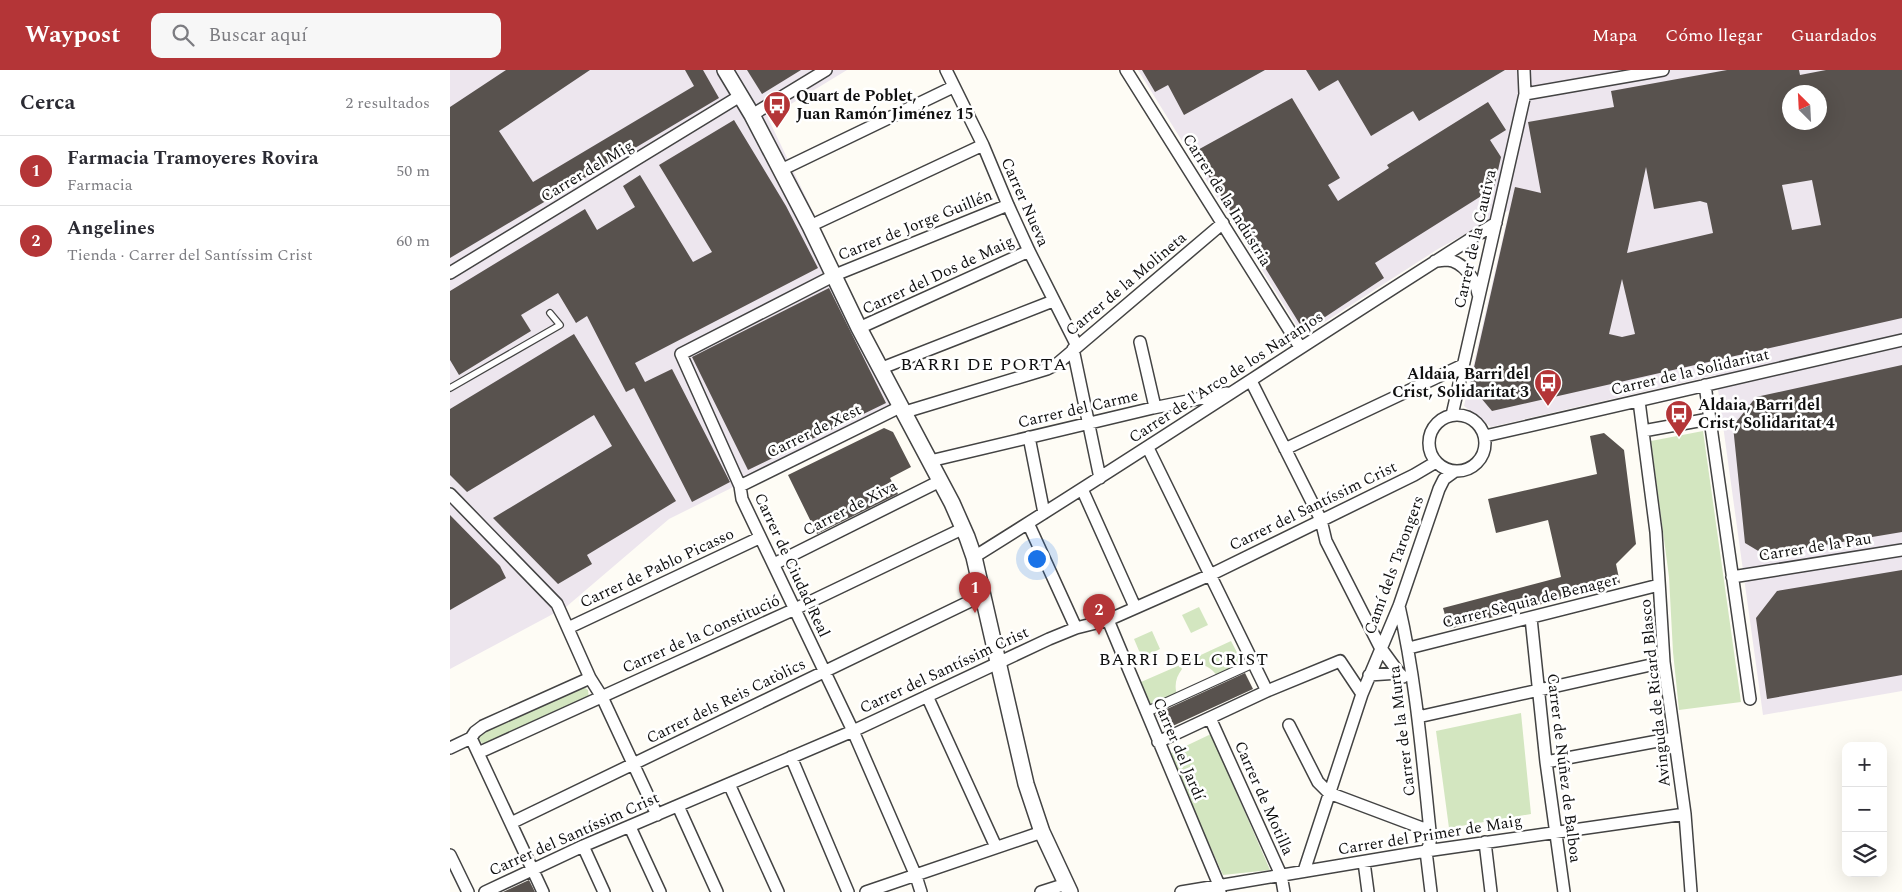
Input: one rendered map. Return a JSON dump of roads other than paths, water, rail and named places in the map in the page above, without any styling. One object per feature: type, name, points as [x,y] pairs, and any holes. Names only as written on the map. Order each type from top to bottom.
[{"type":"street","points":[[725,70],[752,115],[781,170],[860,328],[904,409],[964,528],[974,557],[1016,749],[1042,832],[1068,888],[1041,892]]},
{"type":"street","points":[[752,115],[826,70]]},
{"type":"street","name":"Carrer Nueva","points":[[946,70],[983,146],[1008,205],[1075,348],[1100,478]]},
{"type":"street","name":"Carrer de la Indústria","points":[[1126,70],[1300,347]]},
{"type":"street","name":"Carrer de la Cautiva","points":[[1452,416],[1525,94],[1524,70]]},
{"type":"street","points":[[1525,94],[1663,70]]},
{"type":"street","points":[[781,170],[953,86]]},
{"type":"street","name":"Carrer del Mig","points":[[450,273],[740,96]]},
{"type":"street","points":[[810,226],[983,146]]},
{"type":"street","name":"Carrer de Jorge Guillén","points":[[835,275],[1008,205]]},
{"type":"street","name":"Carrer de l'Arco de los Naranjos","points":[[974,557],[1148,448],[1300,347],[1496,222]]},
{"type":"street","name":"Carrer de la Molineta","points":[[904,409],[1047,369],[1057,364],[1223,223]]},
{"type":"street","name":"Carrer del Dos de Maig","points":[[860,328],[1029,251]]},
{"type":"street","points":[[1434,262],[1447,260],[1456,262],[1474,280],[1478,299]]},
{"type":"street","name":"Carrer de Ciudad Real","points":[[835,275],[681,354],[740,486],[742,499],[853,731],[916,876],[921,892]]},
{"type":"street","points":[[882,368],[1053,301]]},
{"type":"street","name":"Carrer de la Solidaritat","points":[[1485,436],[1902,340]]},
{"type":"street","points":[[1140,342],[1155,407]]},
{"type":"street","points":[[1285,449],[1463,365]]},
{"type":"street","points":[[1251,381],[1321,520],[1326,541],[1380,647],[1399,673],[1413,684]]},
{"type":"street","points":[[1705,385],[1750,699]]},
{"type":"street","name":"Carrer del Carme","points":[[930,461],[1155,407],[1233,392]]},
{"type":"street","name":"Avinguda de Ricard Blasco","points":[[1639,401],[1656,532],[1664,662],[1685,814],[1691,892]]},
{"type":"street","points":[[1178,403],[1183,425]]},
{"type":"street","name":"Carrer de Xest","points":[[740,486],[904,409]]},
{"type":"street","points":[[1452,416],[1466,416],[1478,424],[1485,436],[1485,450],[1479,461],[1468,469],[1455,471],[1440,465],[1429,449],[1430,434],[1438,422],[1452,416]]},
{"type":"street","points":[[1643,431],[1710,419]]},
{"type":"street","points":[[1029,437],[1044,513]]},
{"type":"street","points":[[1148,448],[1267,691]]},
{"type":"street","name":"Carrer del Santíssim Crist","points":[[485,892],[583,846],[853,731],[1076,628],[1108,620],[1135,606],[1210,575],[1414,475],[1440,465]]},
{"type":"street","name":"Camí dels Tarongers","points":[[1304,871],[1362,694],[1380,647],[1399,606],[1439,488],[1444,479],[1455,471]]},
{"type":"street","name":"Carrer de Xiva","points":[[774,564],[940,481]]},
{"type":"street","points":[[1082,490],[1135,606]]},
{"type":"street","points":[[450,494],[557,604],[590,678],[602,697],[657,815]]},
{"type":"street","points":[[1028,523],[1076,628]]},
{"type":"street","name":"Carrer de la Constitució","points":[[478,753],[795,609],[964,528]]},
{"type":"street","name":"Carrer de Pablo Picasso","points":[[568,628],[760,538]]},
{"type":"street","name":"Carrer de la Pau","points":[[1732,577],[1902,550]]},
{"type":"street","name":"Carrer Sèquia de Benager","points":[[1409,648],[1659,585]]},
{"type":"street","name":"Carrer dels Reis Catòlics","points":[[511,823],[982,595]]},
{"type":"street","name":"Carrer de la Murta","points":[[1399,606],[1409,648],[1418,717],[1430,831],[1430,844],[1426,852],[1431,892]]},
{"type":"street","name":"Carrer de Núñez de Balboa","points":[[1530,618],[1546,762],[1564,892]]},
{"type":"street","name":"Carrer del Jardí","points":[[1108,620],[1219,889]]},
{"type":"street","points":[[1158,742],[1267,691],[1340,661],[1362,694]]},
{"type":"street","points":[[1418,717],[1664,662]]},
{"type":"street","points":[[1146,712],[1253,663]]},
{"type":"street","points":[[1369,675],[1399,673]]},
{"type":"street","points":[[450,748],[471,738],[483,726],[590,678]]},
{"type":"street","points":[[926,696],[996,847]]},
{"type":"street","name":"Carrer de Motilla","points":[[1210,718],[1281,875],[1284,892]]},
{"type":"street","points":[[1289,725],[1318,782],[1330,793],[1430,831]]},
{"type":"street","points":[[471,738],[543,892]]},
{"type":"street","points":[[1546,762],[1674,738]]},
{"type":"street","points":[[791,757],[848,892]]},
{"type":"street","points":[[729,784],[778,892]]},
{"type":"street","points":[[678,806],[717,892]]},
{"type":"street","name":"Carrer del Primer de Maig","points":[[1181,892],[1219,889],[1281,875],[1485,842],[1685,814]]},
{"type":"street","points":[[630,827],[660,892]]},
{"type":"street","points":[[866,892],[1042,832]]},
{"type":"street","points":[[1485,842],[1491,892]]},
{"type":"street","points":[[583,846],[604,892]]},
{"type":"street","points":[[450,855],[468,892]]},
{"type":"street","points":[[1364,862],[1368,892]]},
{"type":"lane","points":[[450,388],[560,325],[550,313]]},
{"type":"place","name":"Quart de Poblet, Juan Ramón Jiménez 15","points":[[777,129]]},
{"type":"place","name":"Aldaia, Barri del Crist, Solidaritat 3","points":[[1548,407]]},
{"type":"place","name":"Aldaia, Barri del Crist, Solidaritat 4","points":[[1679,438]]},
{"type":"place","name":"Farmacia Tramoyeres Rovira","points":[[975,613]]},
{"type":"place","name":"Angelines","points":[[1099,635]]},
{"type":"district","name":"BARRI DE PORTA","points":[[984,364]]},
{"type":"district","name":"BARRI DEL CRIST","points":[[1184,659]]}]
